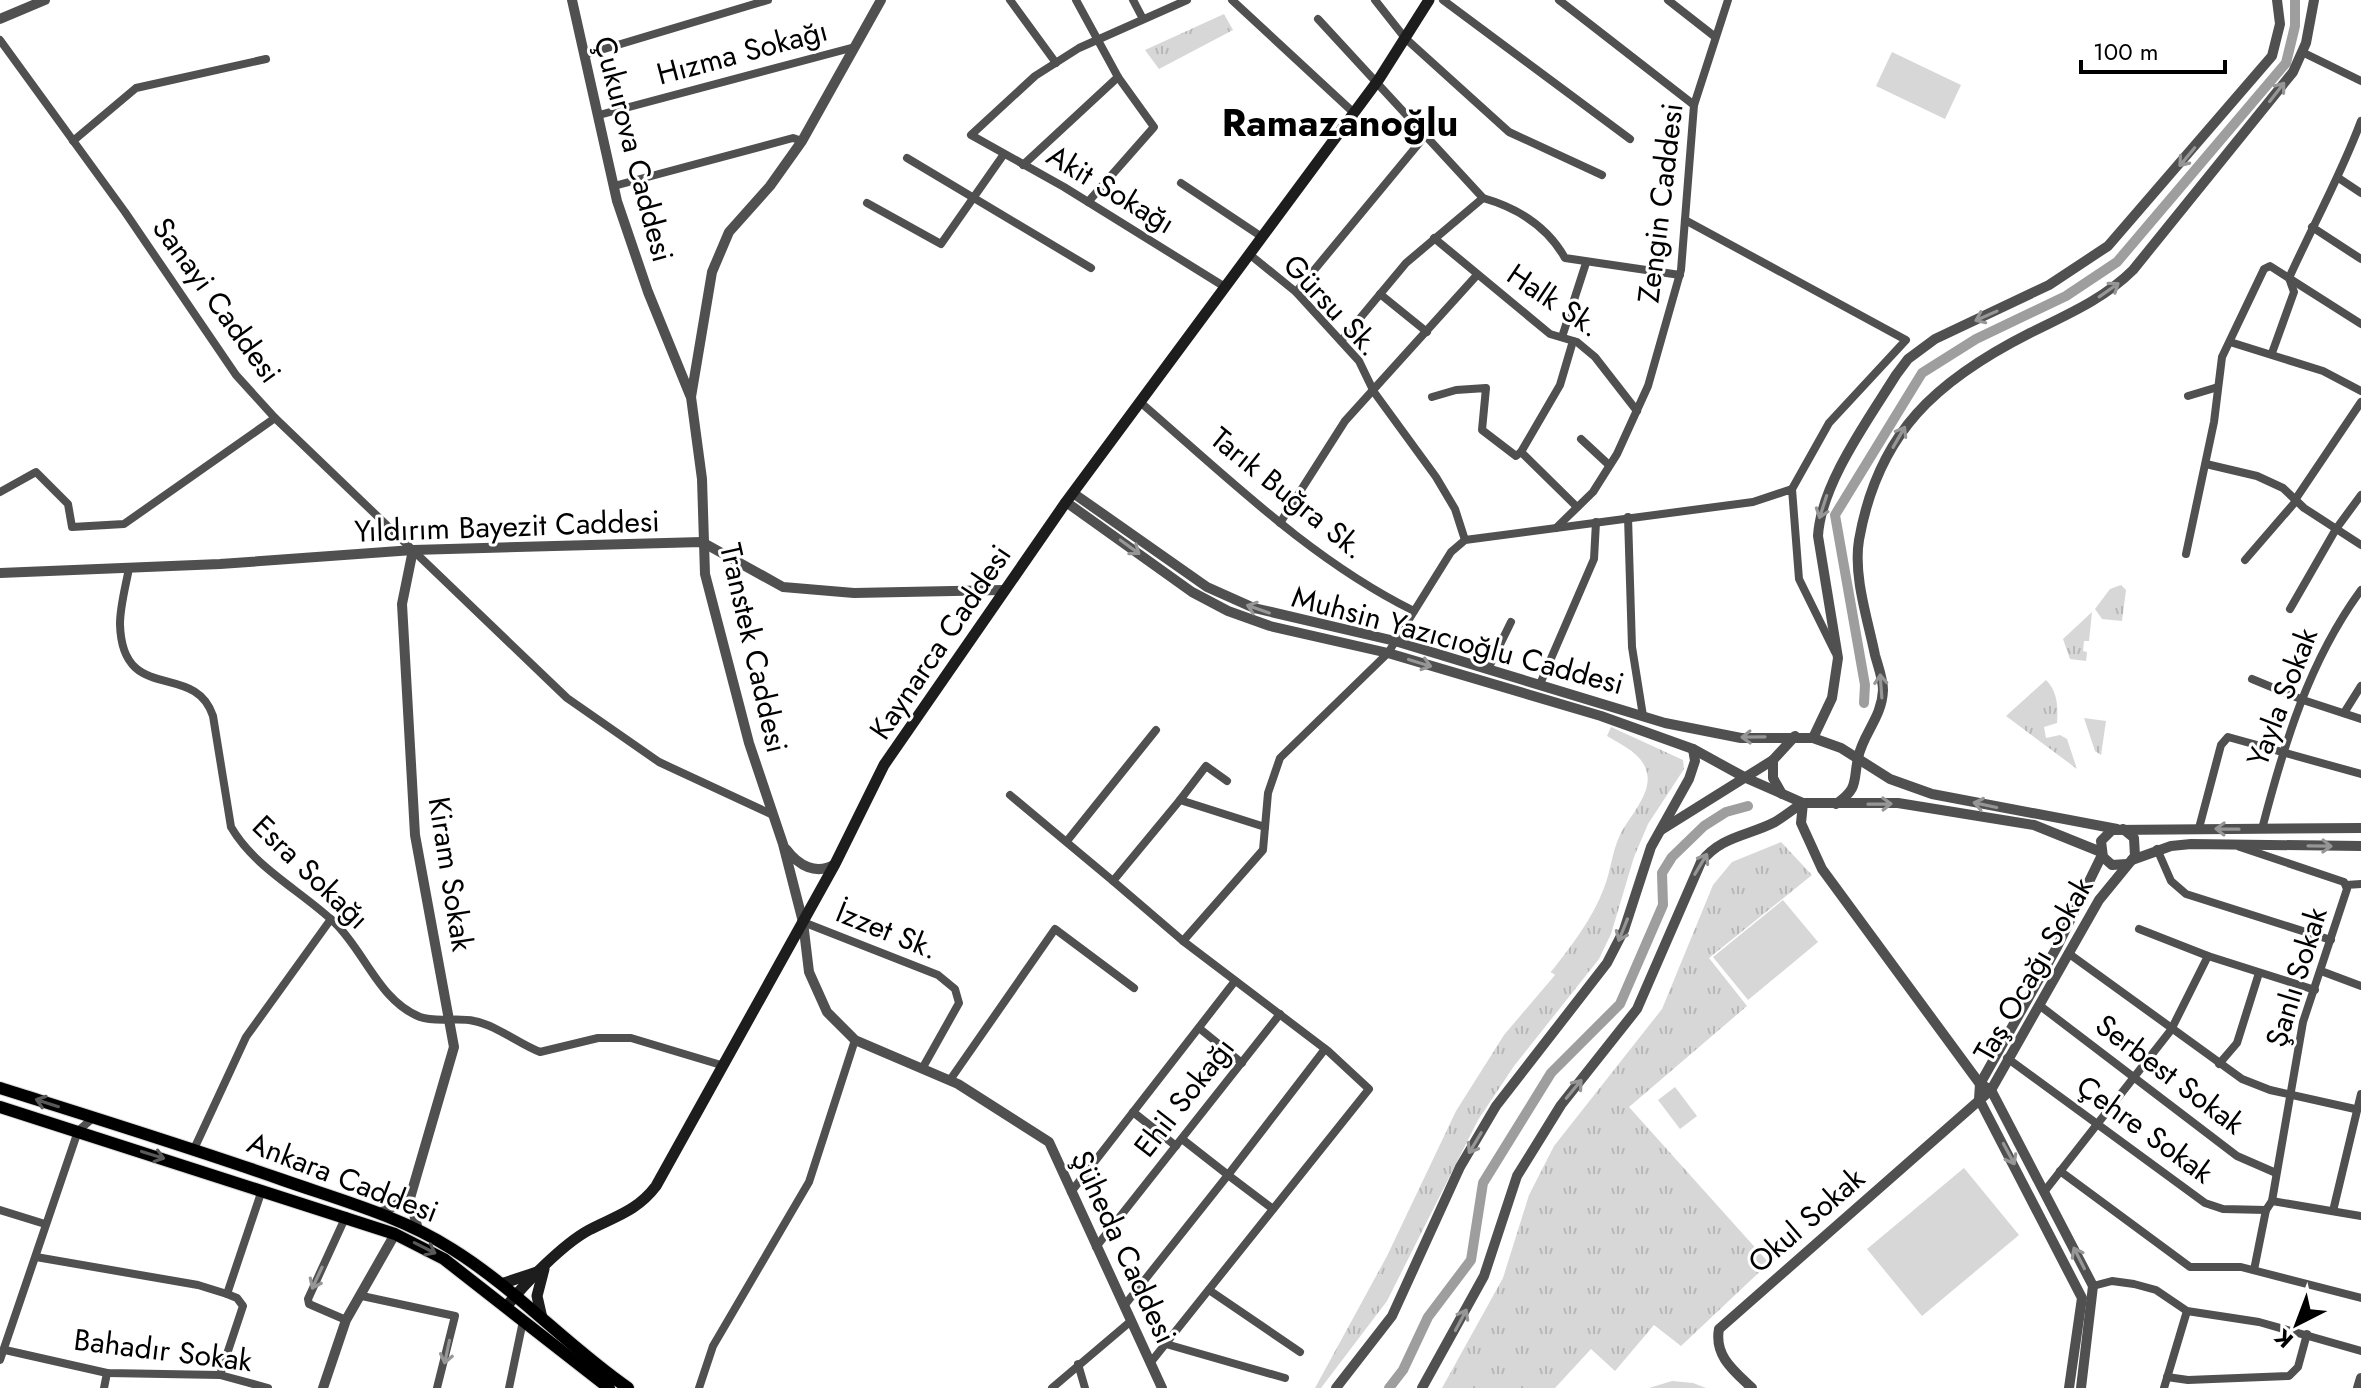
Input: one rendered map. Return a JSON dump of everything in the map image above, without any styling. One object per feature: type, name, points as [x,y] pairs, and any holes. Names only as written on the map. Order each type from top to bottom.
[{"type":"main road","name":"Kaynarca Caddesi","points":[[511,1301],[588,1231],[625,1215],[643,1203],[656,1186],[835,864],[884,765],[1070,497],[1376,83],[1429,0]]},
{"type":"main road","name":"Ankara Caddesi","points":[[0,1088],[194,1149],[380,1213],[418,1230],[451,1248],[501,1284],[523,1321],[609,1388]]},
{"type":"main road","name":"Ankara Caddesi","points":[[0,1107],[346,1215],[395,1234],[444,1259],[544,1322],[628,1388]]},
{"type":"main road","points":[[501,1284],[545,1269]]},
{"type":"main road","points":[[544,1322],[537,1296],[545,1269]]},
{"type":"street","points":[[0,19],[45,0]]},
{"type":"street","name":"Çukurova Caddesi","points":[[572,0],[614,186],[648,292],[691,397]]},
{"type":"street","points":[[584,55],[768,0]]},
{"type":"street","name":"Transtek Caddesi","points":[[803,922],[783,844],[771,814],[724,655],[705,574],[702,479],[691,397],[709,283],[729,232],[770,186],[802,141],[851,48],[881,0]]},
{"type":"street","points":[[1010,0],[1056,63],[1097,40],[1187,0]]},
{"type":"street","points":[[1076,0],[1118,77],[1154,127],[1088,202]]},
{"type":"street","points":[[1133,0],[1143,19]]},
{"type":"street","points":[[1232,0],[1354,113]]},
{"type":"street","points":[[1375,0],[1405,38],[1509,132],[1602,175]]},
{"type":"street","points":[[1443,0],[1630,139]]},
{"type":"street","points":[[1559,0],[1694,105]]},
{"type":"street","points":[[1668,0],[1714,36]]},
{"type":"street","name":"Zengin Caddesi","points":[[1555,529],[1593,492],[1609,465],[1637,411],[1669,321],[1680,275],[1694,105],[1728,0]]},
{"type":"street","points":[[1813,738],[1832,698],[1838,658],[1818,536],[1819,519],[1826,496],[1896,375],[1908,359],[1935,339],[2049,285],[2108,246],[2272,56],[2280,24],[2277,0]]},
{"type":"street","points":[[1834,805],[1853,787],[1858,759],[1880,713],[1883,687],[1859,572],[1858,543],[1873,490],[1903,430],[1926,400],[1980,360],[2117,286],[2293,72],[2302,52],[2314,0]]},
{"type":"street","points":[[1318,19],[1483,198],[1505,204],[1532,220],[1550,234],[1565,258],[1680,275]]},
{"type":"street","name":"Sanayi Caddesi","points":[[0,40],[231,368],[275,418],[567,698],[659,762],[771,814]]},
{"type":"street","name":"Hızma Sokağı","points":[[599,115],[851,48]]},
{"type":"street","points":[[2302,52],[2361,81]]},
{"type":"street","points":[[73,141],[136,88],[266,59]]},
{"type":"street","name":"Akit Sokağı","points":[[1056,63],[1035,76],[971,135],[1088,202],[1225,287]]},
{"type":"street","points":[[1023,165],[1118,77]]},
{"type":"street","points":[[2272,353],[2294,292],[2289,278],[2312,227],[2340,179],[2361,121]]},
{"type":"street","points":[[1296,292],[1425,136]]},
{"type":"street","points":[[614,186],[793,138],[802,141]]},
{"type":"street","points":[[867,203],[941,244],[1004,154]]},
{"type":"street","points":[[907,158],[1091,268]]},
{"type":"street","points":[[2340,179],[2361,193]]},
{"type":"street","points":[[1181,183],[1262,237]]},
{"type":"street","points":[[1341,341],[1380,294],[1434,238],[1483,198]]},
{"type":"street","points":[[1685,220],[1906,340],[1829,423],[1792,489],[1799,579],[1838,658]]},
{"type":"street","points":[[2312,227],[2361,259]]},
{"type":"street","name":"Halk Sk.","points":[[1434,238],[1550,334],[1573,341],[1615,379],[1637,411]]},
{"type":"street","name":"Gürsu Sk.","points":[[1249,254],[1296,292],[1316,318],[1359,361],[1374,392],[1436,477],[1455,509],[1465,540]]},
{"type":"street","points":[[1562,337],[1586,263]]},
{"type":"street","points":[[2186,554],[2206,464],[2222,357],[2264,269],[2270,266],[2361,324]]},
{"type":"street","points":[[1280,523],[1345,421],[1477,275]]},
{"type":"street","points":[[1380,294],[1427,332]]},
{"type":"street","points":[[1432,397],[1456,390],[1486,388],[1482,430],[1516,456],[1560,385],[1573,341]]},
{"type":"street","points":[[2230,342],[2323,371],[2361,391]]},
{"type":"street","points":[[2188,396],[2218,387]]},
{"type":"street","name":"Tarık Buğra Sk.","points":[[1140,402],[1280,523],[1377,593],[1414,611]]},
{"type":"street","points":[[2245,560],[2296,500],[2361,402]]},
{"type":"street","points":[[0,492],[36,472],[68,504],[72,527],[124,524],[275,418]]},
{"type":"street","points":[[1581,439],[1609,465]]},
{"type":"street","points":[[1521,452],[1577,507]]},
{"type":"street","points":[[2206,464],[2257,476],[2283,488],[2361,545]]},
{"type":"street","points":[[1183,941],[1263,850],[1268,793],[1280,758],[1388,653],[1451,552],[1465,540],[1753,502],[1792,489]]},
{"type":"street","points":[[2290,609],[2336,529],[2361,495]]},
{"type":"street","name":"Muhsin Yazıcıoğlu Caddesi","points":[[1070,497],[1207,587],[1254,608],[1302,622],[1395,641],[1643,716],[1741,738],[1813,738],[1858,759],[1890,779],[1932,794],[2120,829],[2361,828]]},
{"type":"street","name":"Muhsin Yazıcıoğlu Caddesi","points":[[1070,497],[1192,592],[1228,611],[1270,626],[1388,653],[1601,716],[1693,749],[1746,778],[1803,803],[1898,803],[2034,825],[2101,854]]},
{"type":"street","points":[[1628,517],[1632,647],[1643,716]]},
{"type":"street","points":[[1540,684],[1594,559],[1596,522]]},
{"type":"street","name":"Yıldırım Bayezit Caddesi","points":[[0,573],[413,550],[702,542],[783,587],[854,593],[1003,590]]},
{"type":"street","name":"Kiram Sokak","points":[[410,1198],[454,1047],[415,835],[402,604],[413,550]]},
{"type":"street","name":"Esra Sokağı","points":[[129,568],[120,620],[124,649],[131,662],[147,677],[194,689],[206,700],[213,716],[231,827],[264,866],[331,919],[405,1008],[420,1017],[477,1021],[540,1052],[598,1038],[631,1038],[721,1065]]},
{"type":"street","name":"Yayla Sokak","points":[[2262,829],[2282,752],[2325,642],[2361,590]]},
{"type":"street","points":[[1488,669],[1511,622]]},
{"type":"street","points":[[2252,679],[2361,719]]},
{"type":"street","points":[[2344,713],[2361,686]]},
{"type":"street","points":[[1067,841],[1156,730]]},
{"type":"street","points":[[1659,831],[1773,760],[1795,736]]},
{"type":"street","points":[[2199,828],[2223,739],[2228,737],[2361,774]]},
{"type":"street","points":[[1336,1388],[1392,1316],[1460,1167],[1496,1106],[1607,963],[1624,930],[1644,863],[1689,779],[1695,761],[1693,749]]},
{"type":"street","points":[[1773,760],[1773,778],[1782,795]]},
{"type":"street","points":[[1113,881],[1206,766],[1227,781]]},
{"type":"street","points":[[1010,795],[1183,941],[1325,1049],[1369,1089],[1151,1362]]},
{"type":"street","points":[[1180,800],[1265,827]]},
{"type":"street","points":[[1803,803],[1801,823],[1822,869],[1986,1087],[2093,1286],[2081,1388]]},
{"type":"street","points":[[1422,1388],[1484,1276],[1517,1176],[1561,1105],[1637,1009],[1701,862],[1710,850],[1726,840],[1773,823],[1803,803]]},
{"type":"street","points":[[2131,861],[2136,842],[2120,829],[2104,836],[2101,854],[2112,865],[2131,861],[2157,849],[2191,844],[2361,846]]},
{"type":"street","points":[[783,844],[805,867],[821,870],[835,864]]},
{"type":"street","name":"Şanlı Sokak","points":[[2235,845],[2346,885],[2303,1022],[2272,1201]]},
{"type":"street","points":[[2157,849],[2171,881],[2186,894],[2331,940]]},
{"type":"street","name":"Taş Ocağı Sokak","points":[[2069,1388],[2082,1298],[1979,1099],[2039,1005],[2101,854]]},
{"type":"street","name":"Taş Ocağı Sokak","points":[[1986,1087],[1997,1051],[2027,997],[2131,861]]},
{"type":"street","points":[[2346,885],[2361,884]]},
{"type":"street","points":[[194,1149],[246,1037],[331,919]]},
{"type":"street","name":"Şüheda Caddesi","points":[[803,922],[809,972],[816,989],[835,1022],[855,1040],[950,1080],[1049,1142],[1162,1388]]},
{"type":"street","name":"İzzet Sk.","points":[[803,922],[930,972],[955,989],[958,1007],[922,1069]]},
{"type":"street","points":[[950,1080],[1055,929],[1134,988]]},
{"type":"street","points":[[2139,929],[2208,956],[2315,990]]},
{"type":"street","points":[[2062,950],[2219,1064],[2255,1085],[2355,1109]]},
{"type":"street","points":[[2032,1198],[2044,1192],[2171,1030],[2208,956]]},
{"type":"street","points":[[2321,971],[2361,986]]},
{"type":"street","points":[[2219,1064],[2237,1043],[2259,973]]},
{"type":"street","points":[[1071,1192],[1235,981]]},
{"type":"street","points":[[2027,997],[2039,1005]]},
{"type":"street","name":"Serbest Sokak","points":[[2039,1005],[2237,1156],[2276,1173]]},
{"type":"street","name":"Ehil Sokağı","points":[[1096,1247],[1280,1014]]},
{"type":"street","points":[[1199,1028],[1242,1063]]},
{"type":"street","points":[[699,1388],[713,1346],[809,1182],[855,1040]]},
{"type":"street","points":[[1124,1306],[1325,1049]]},
{"type":"street","points":[[1997,1051],[2007,1058]]},
{"type":"street","name":"Çehre Sokak","points":[[2007,1058],[2205,1203],[2223,1209],[2266,1210]]},
{"type":"street","points":[[2333,1211],[2361,1094]]},
{"type":"street","name":"Okul Sokak","points":[[1752,1388],[1723,1359],[1717,1340],[1719,1329],[1979,1099]]},
{"type":"street","points":[[1133,1112],[1273,1209]]},
{"type":"street","points":[[0,1360],[78,1131],[94,1117]]},
{"type":"street","points":[[2060,1171],[2185,1265],[2254,1270],[2361,1298]]},
{"type":"street","points":[[227,1294],[262,1189]]},
{"type":"street","points":[[380,1213],[410,1198],[418,1230]]},
{"type":"street","points":[[2254,1270],[2266,1210],[2272,1201],[2361,1216]]},
{"type":"street","points":[[0,1210],[45,1224]]},
{"type":"street","points":[[346,1215],[308,1299],[309,1304],[346,1320]]},
{"type":"street","points":[[323,1388],[346,1320],[395,1234]]},
{"type":"street","points":[[36,1257],[198,1285],[237,1298],[243,1306],[220,1375]]},
{"type":"street","points":[[2093,1286],[2112,1281],[2145,1287],[2187,1311],[2259,1322],[2361,1351]]},
{"type":"street","points":[[1209,1290],[1300,1352]]},
{"type":"street","points":[[362,1296],[455,1316],[437,1388]]},
{"type":"street","points":[[2164,1388],[2187,1311]]},
{"type":"street","points":[[509,1388],[523,1321]]},
{"type":"street","points":[[1052,1388],[1131,1321]]},
{"type":"street","points":[[2167,1377],[2188,1380],[2289,1376],[2298,1367],[2307,1334]]},
{"type":"street","points":[[1166,1344],[1285,1378]]},
{"type":"street","name":"Bahadır Sokak","points":[[5,1350],[107,1373],[220,1375],[251,1386],[268,1388]]},
{"type":"street","points":[[1078,1364],[1085,1388]]},
{"type":"street","points":[[104,1388],[107,1373]]},
{"type":"street","points":[[2358,1388],[2361,1378]]},
{"type":"green space","points":[[1224,14],[1233,30],[1159,69],[1145,50]]},
{"type":"green space","points":[[1892,52],[1961,85],[1945,119],[1876,86]]},
{"type":"green space","points":[[2121,585],[2126,590],[2122,621],[2102,619],[2095,609],[2110,589]]},
{"type":"green space","points":[[2092,612],[2089,641],[2084,641],[2086,661],[2070,659],[2063,639]]},
{"type":"green space","points":[[2046,680],[2055,695],[2057,723],[2044,727],[2046,738],[2060,735],[2067,739],[2077,769],[2006,716]]},
{"type":"green space","points":[[2084,718],[2106,721],[2101,755],[2095,751]]},
{"type":"green space","points":[[1611,727],[1683,760],[1684,769],[1648,824],[1634,857],[1611,934],[1599,959],[1514,1066],[1478,1120],[1387,1301],[1321,1388],[1315,1388],[1387,1256],[1456,1111],[1504,1035],[1555,975],[1551,972],[1599,900],[1617,841],[1643,797],[1648,781],[1645,766],[1637,755],[1607,736]]},
{"type":"green space","points":[[1781,842],[1812,875],[1709,958],[1747,1006],[1629,1107],[1769,1263],[1681,1346],[1654,1325],[1615,1371],[1591,1349],[1555,1388],[1442,1388],[1503,1278],[1529,1195],[1554,1146],[1662,1009],[1713,885],[1732,862]]},
{"type":"green space","points":[[1783,900],[1818,942],[1748,1000],[1713,957]]},
{"type":"green space","points":[[1675,1087],[1697,1116],[1680,1129],[1658,1100]]},
{"type":"green space","points":[[1964,1168],[2019,1235],[1922,1316],[1867,1249]]},
{"type":"green space","points":[[1672,1381],[1693,1383],[1706,1388],[1649,1388]]},
{"type":"waterway","points":[[1864,703],[1865,685],[1835,515],[1922,373],[1976,339],[2066,296],[2117,262],[2286,63],[2295,26],[2295,0]]},
{"type":"waterway","points":[[1389,1388],[1403,1370],[1428,1317],[1471,1260],[1483,1183],[1551,1073],[1620,1004],[1663,905],[1662,873],[1672,857],[1704,826],[1726,812],[1748,806]]},
{"type":"district","name":"Ramazanoğlu","points":[[1340,122]]}]
